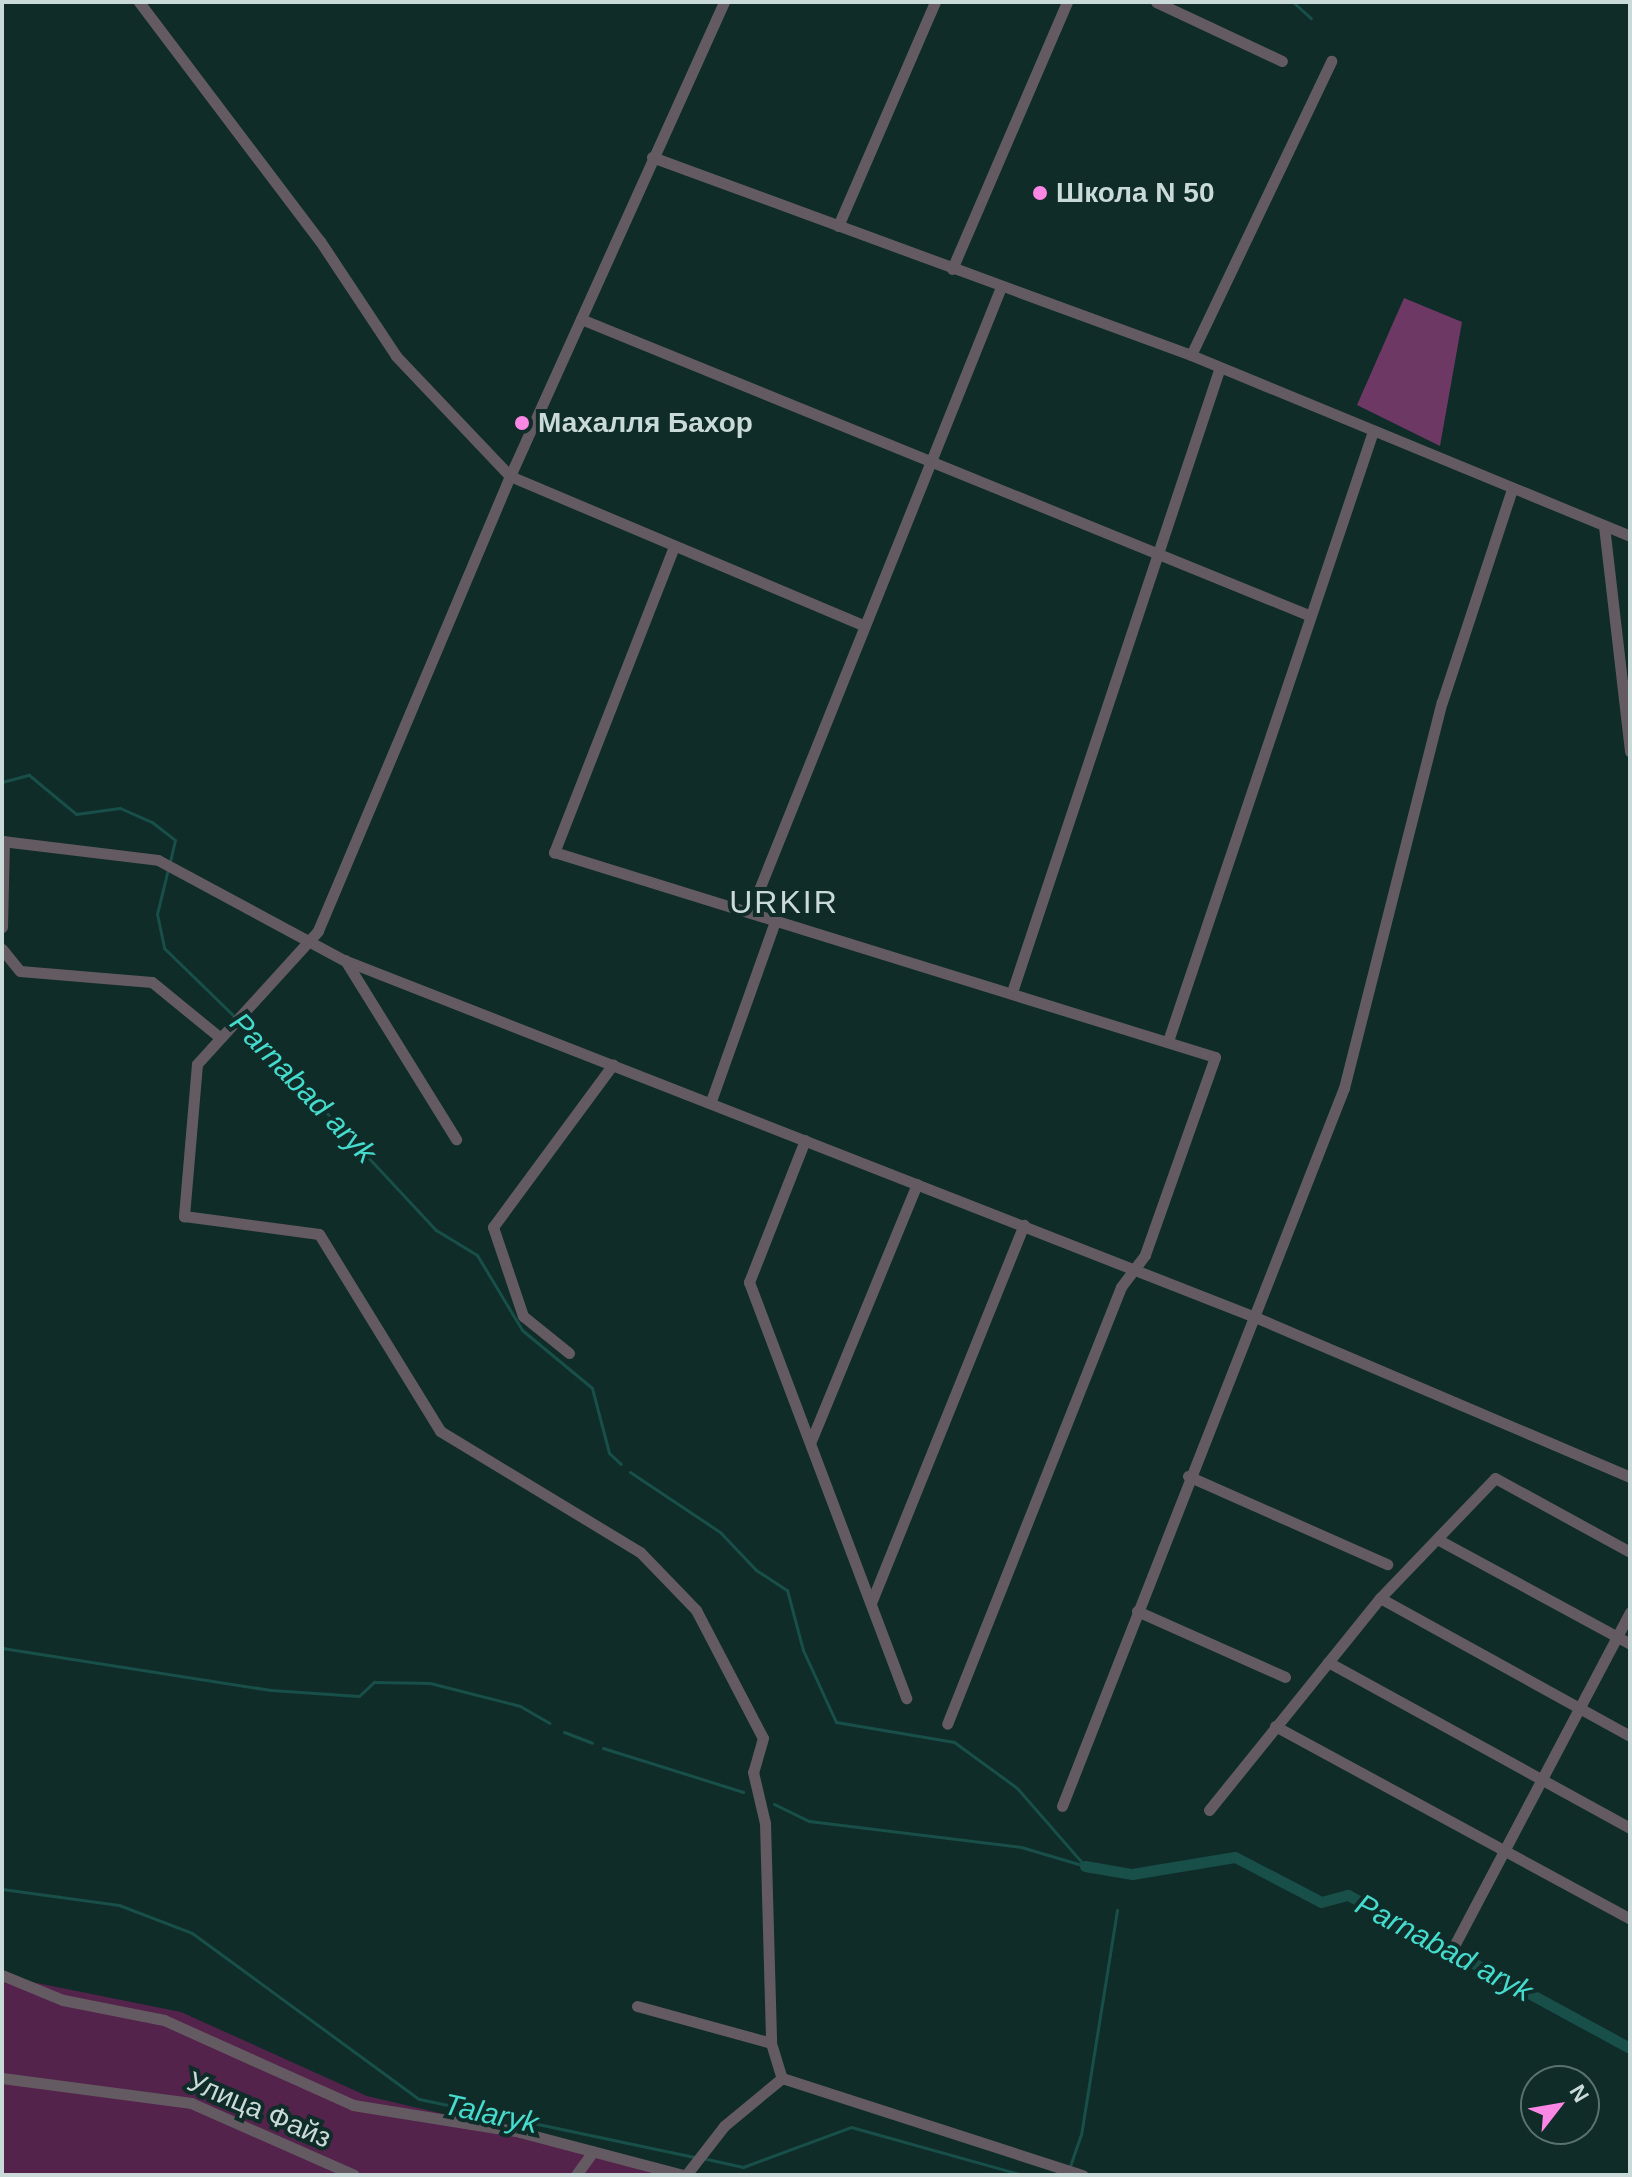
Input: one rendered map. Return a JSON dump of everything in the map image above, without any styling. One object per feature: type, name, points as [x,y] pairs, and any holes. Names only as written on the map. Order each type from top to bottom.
[{"type":"street","points":[[139,2],[320,241],[396,356],[510,476],[673,549],[860,624]]},
{"type":"street","points":[[724,2],[510,476],[415,711],[307,943],[218,1036],[193,1080],[184,1216],[319,1234],[440,1431],[668,1574],[753,1712],[763,1738],[753,1772],[765,1823],[771,2043],[782,2078]]},
{"type":"street","points":[[838,226],[935,2]]},
{"type":"street","points":[[952,269],[1067,2]]},
{"type":"street","points":[[1156,2],[1282,61]]},
{"type":"street","points":[[1191,355],[1331,61]]},
{"type":"street","points":[[652,157],[1191,355],[1219,370],[1630,536]]},
{"type":"street","points":[[750,912],[860,624],[931,463],[1001,287]]},
{"type":"street","points":[[581,319],[1306,614]]},
{"type":"street","points":[[1012,992],[1219,370]]},
{"type":"street","points":[[1168,1041],[1306,614],[1373,431]]},
{"type":"street","points":[[1062,1806],[1188,1476],[1255,1317],[1344,1088],[1442,702],[1512,489]]},
{"type":"street","points":[[1604,526],[1630,752]]},
{"type":"street","points":[[673,549],[554,852],[1215,1057],[1134,1269],[947,1724]]},
{"type":"street","points":[[2,927],[3,841],[158,860],[183,870],[307,943],[344,960],[711,1101],[1255,1317],[1630,1477]]},
{"type":"street","points":[[711,1101],[775,921]]},
{"type":"street","points":[[2,949],[20,971],[152,982],[218,1036]]},
{"type":"street","points":[[344,960],[456,1139]]},
{"type":"street","points":[[569,1353],[523,1316],[493,1227],[613,1064]]},
{"type":"street","points":[[805,1140],[749,1282],[906,1698]]},
{"type":"street","points":[[811,1441],[917,1184]]},
{"type":"street","points":[[871,1603],[1024,1225]]},
{"type":"street","points":[[1188,1476],[1387,1564]]},
{"type":"street","points":[[1209,1810],[1380,1598],[1495,1478],[1630,1552]]},
{"type":"street","points":[[1437,1539],[1630,1644]]},
{"type":"street","points":[[1380,1598],[1630,1736]]},
{"type":"street","points":[[1137,1611],[1285,1677]]},
{"type":"street","points":[[1455,1944],[1577,1706],[1630,1612]]},
{"type":"street","points":[[1328,1662],[1630,1828]]},
{"type":"street","points":[[1275,1726],[1630,1919]]},
{"type":"street","points":[[2,1975],[63,2000],[164,2020],[353,2105],[516,2131],[593,2152],[690,2167],[782,2078]]},
{"type":"street","points":[[637,2006],[771,2043]]},
{"type":"street","name":"Улица Файз","points":[[2,2078],[191,2103],[354,2175]]},
{"type":"street","points":[[782,2078],[1062,2165],[1081,2174]]},
{"type":"street","points":[[576,2175],[593,2152]]},
{"type":"shaded area","points":[[1404,298],[1462,322],[1440,446],[1357,405]]},
{"type":"shaded area","points":[[2,1976],[181,2012],[367,2096],[704,2175],[2,2175]]},
{"type":"waterway","points":[[1293,2],[1311,18]]},
{"type":"waterway","name":"Parnabad aryk","points":[[2,782],[29,775],[76,814],[120,808],[152,822],[175,840],[170,862]]},
{"type":"waterway","name":"Parnabad aryk","points":[[168,869],[157,914],[164,948],[235,1017]]},
{"type":"waterway","name":"Parnabad aryk","points":[[241,1021],[436,1230],[477,1255],[522,1330],[592,1388],[609,1453],[621,1464]]},
{"type":"waterway","name":"Parnabad aryk","points":[[630,1472],[720,1532],[756,1570],[787,1590],[803,1650],[836,1722],[954,1742],[1017,1788],[1085,1866]]},
{"type":"waterway","points":[[2,1648],[271,1690],[359,1696],[374,1682],[430,1683],[520,1706],[550,1723]]},
{"type":"waterway","points":[[564,1732],[592,1743]]},
{"type":"waterway","points":[[603,1748],[743,1792]]},
{"type":"waterway","points":[[774,1804],[809,1821],[1021,1847],[1085,1866]]},
{"type":"waterway","name":"Parnabad aryk","points":[[1085,1866],[1132,1874],[1235,1857],[1321,1902],[1348,1895],[1630,2048]]},
{"type":"waterway","name":"Talaryk","points":[[2,1889],[119,1905],[192,1933],[419,2099],[694,2157]]},
{"type":"waterway","name":"Talaryk","points":[[1069,2169],[1081,2135],[1117,1910]]},
{"type":"waterway","name":"Talaryk","points":[[702,2158],[743,2167],[851,2127],[1023,2175]]},
{"type":"place","name":"Школа N 50","points":[[1040,193]]},
{"type":"place","name":"Махалля Бахор","points":[[522,423]]},
{"type":"district","name":"URKIR","points":[[784,902]]}]
